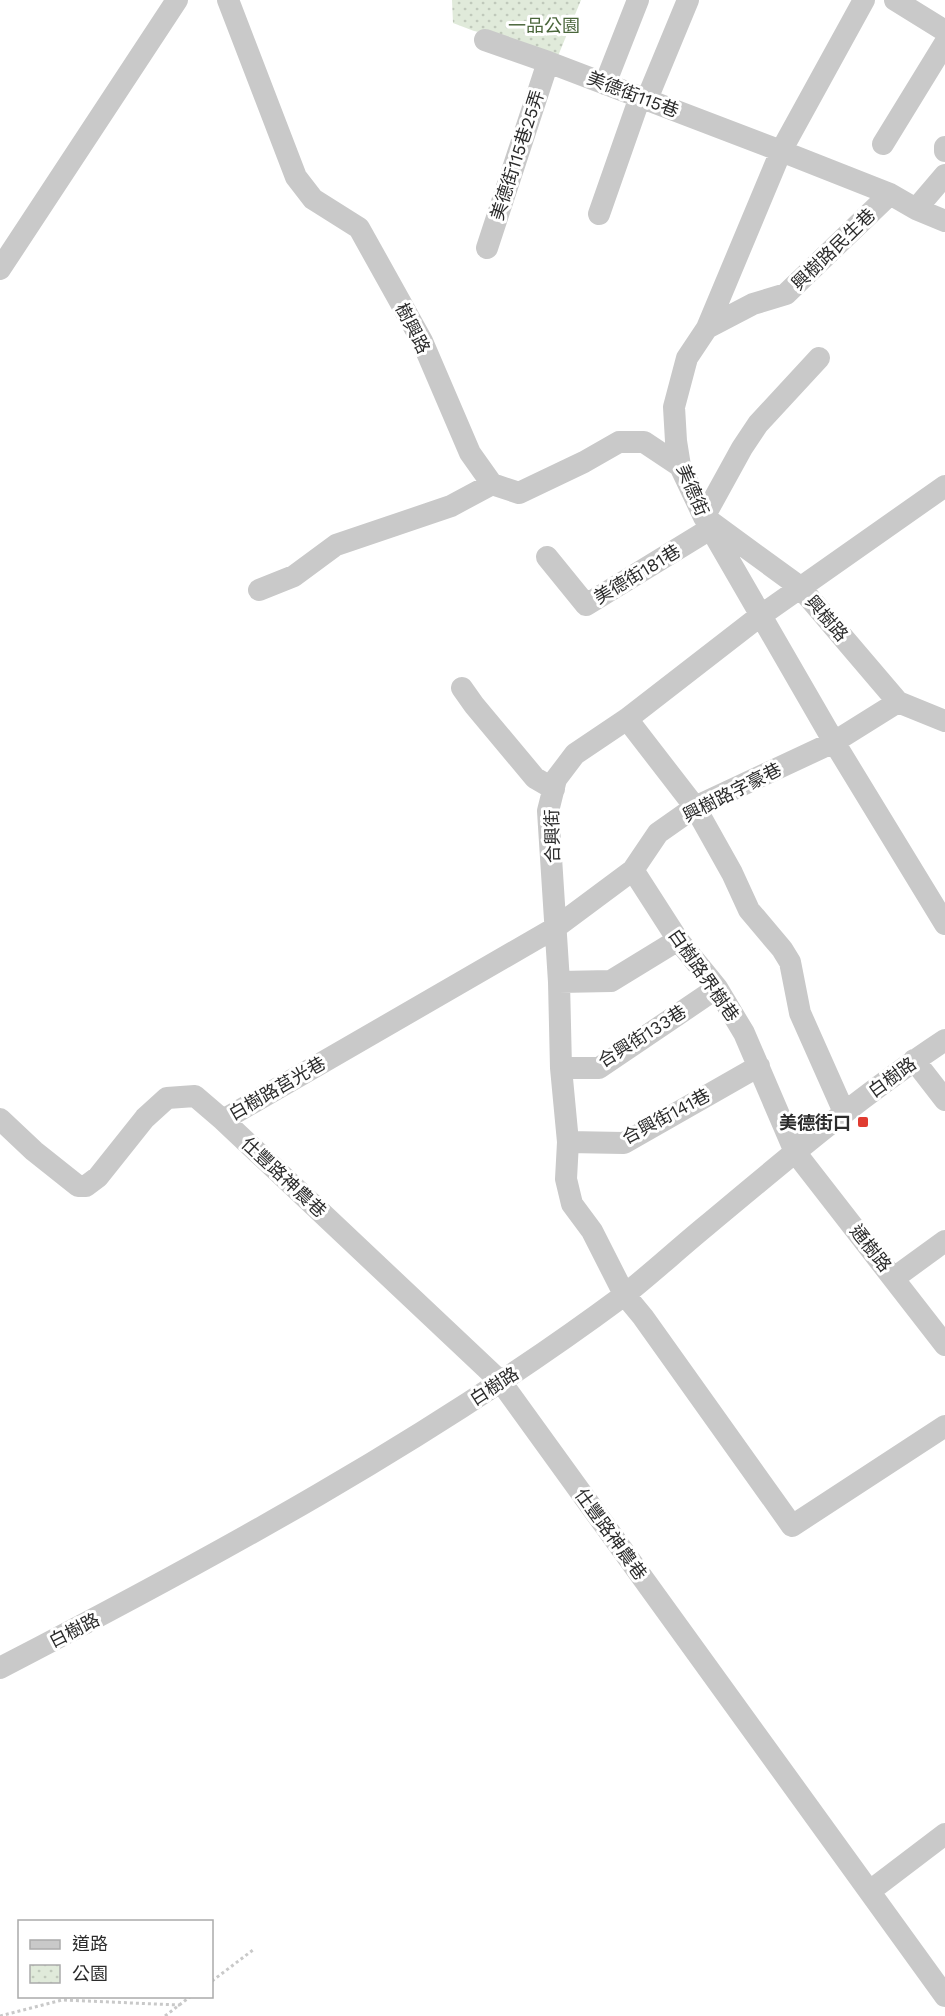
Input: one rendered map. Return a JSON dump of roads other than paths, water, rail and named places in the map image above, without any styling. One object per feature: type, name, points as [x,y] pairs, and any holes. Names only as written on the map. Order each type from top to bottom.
[{"type":"street","points":[[0,269],[177,0]]},
{"type":"street","name":"樹興路","points":[[228,0],[296,177],[313,199],[359,228],[422,341],[470,453],[492,484]]},
{"type":"street","points":[[605,84],[638,0]]},
{"type":"street","points":[[599,214],[644,98],[688,0]]},
{"type":"street","name":"美德街","points":[[864,0],[781,151],[707,328],[687,358],[674,407],[676,441],[680,466],[707,523],[834,742],[945,924]]},
{"type":"street","points":[[895,0],[945,31]]},
{"type":"street","name":"美德街115巷","points":[[484,40],[781,151],[890,194],[916,209],[945,221]]},
{"type":"street","points":[[883,144],[945,43]]},
{"type":"street","name":"美德街115巷25弄","points":[[487,248],[548,62]]},
{"type":"street","points":[[916,209],[945,175]]},
{"type":"street","name":"興樹路民生巷","points":[[707,328],[753,304],[786,294],[890,194]]},
{"type":"street","points":[[707,523],[742,448],[758,424],[819,358]]},
{"type":"street","points":[[259,590],[294,576],[336,545],[451,506],[492,484],[519,493],[584,462],[619,442],[644,442],[680,466]]},
{"type":"street","name":"合興街","points":[[945,486],[760,616],[627,718],[575,754],[556,779],[549,811],[560,982],[561,1068],[568,1142],[566,1179],[572,1204],[592,1231],[624,1294],[644,1317],[792,1526],[945,1426]]},
{"type":"street","name":"美德街181巷","points":[[547,556],[586,605],[707,523]]},
{"type":"street","name":"興樹路","points":[[707,523],[801,588],[898,702],[945,722]]},
{"type":"street","points":[[462,688],[535,778],[554,789]]},
{"type":"street","name":"興樹路字豪巷","points":[[555,928],[633,870],[658,833],[696,807],[834,742],[898,702]]},
{"type":"street","points":[[627,718],[696,807],[732,873],[749,910],[790,962],[800,1013],[844,1112]]},
{"type":"street","name":"白樹路界樹巷","points":[[633,870],[678,940],[717,988],[744,1033],[795,1152]]},
{"type":"street","name":"白樹路莒光巷","points":[[0,1119],[78,1186],[86,1186],[98,1177],[145,1118],[167,1098],[195,1096],[223,1120],[555,928]]},
{"type":"street","points":[[560,982],[612,981],[678,940]]},
{"type":"street","name":"合興街133巷","points":[[561,1068],[599,1068],[717,988]]},
{"type":"street","name":"白樹路","points":[[0,1668],[125,1603],[373,1463],[501,1382],[624,1294],[844,1112],[945,1040]]},
{"type":"street","points":[[914,1060],[945,1101]]},
{"type":"street","name":"合興街141巷","points":[[568,1142],[624,1143],[759,1065]]},
{"type":"street","name":"仕豐路神農巷","points":[[223,1120],[501,1382],[945,1996]]},
{"type":"street","name":"通樹路","points":[[795,1152],[945,1345]]},
{"type":"street","points":[[894,1278],[945,1241]]},
{"type":"street","points":[[870,1891],[945,1834]]},
{"type":"place","name":"美德街口","points":[[863,1122]]},
{"type":"park label","name":"一品公園","points":[[544,25]]}]
